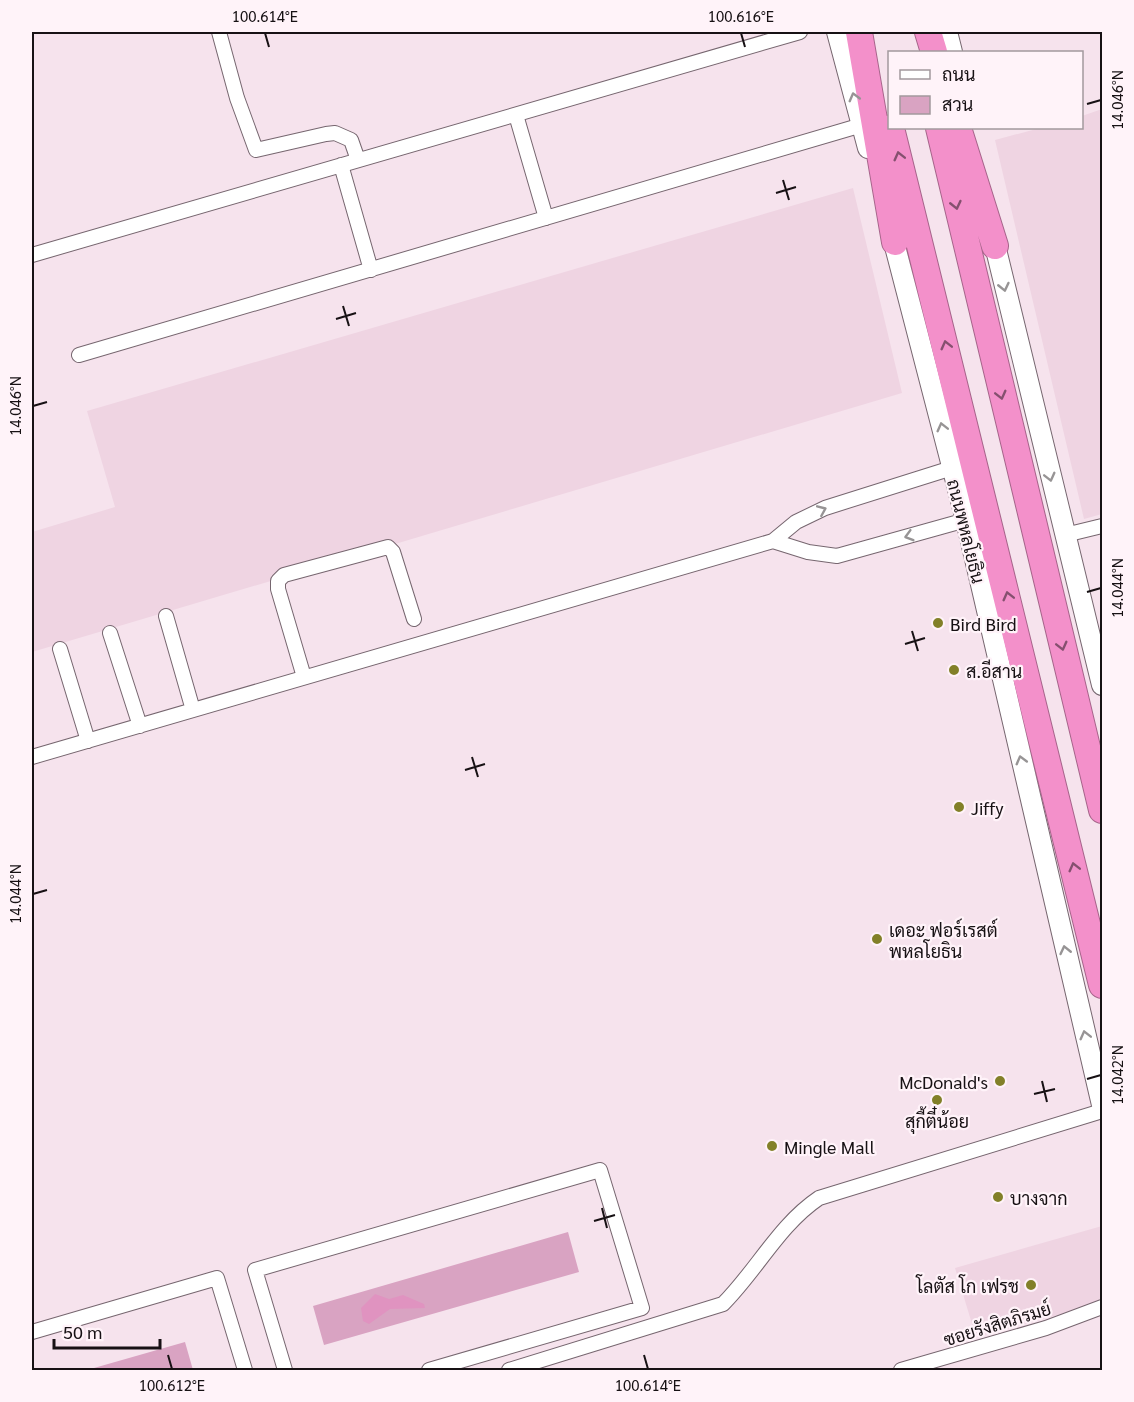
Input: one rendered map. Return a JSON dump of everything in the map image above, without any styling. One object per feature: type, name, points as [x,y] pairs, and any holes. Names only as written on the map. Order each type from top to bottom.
[{"type":"highway","points":[[859,32],[895,242]]},
{"type":"highway","points":[[867,32],[888,112]]},
{"type":"highway","points":[[918,32],[922,51]]},
{"type":"highway","points":[[928,32],[934,51]]},
{"type":"highway","name":"ถนนพหลโยธิน","points":[[891,129],[1102,985]]},
{"type":"highway","points":[[939,129],[1102,810]]},
{"type":"highway","points":[[958,129],[995,246]]},
{"type":"main road","name":"ถนนพหลโยธิน","points":[[837,32],[895,242],[966,520],[1102,1105]]},
{"type":"main road","points":[[947,32],[952,51]]},
{"type":"main road","points":[[969,129],[995,246],[1102,685]]},
{"type":"street","points":[[219,32],[237,98],[256,150],[335,133],[351,140],[358,160]]},
{"type":"street","points":[[32,255],[800,32]]},
{"type":"street","points":[[516,115],[546,218]]},
{"type":"street","points":[[80,355],[862,125]]},
{"type":"street","points":[[341,165],[371,270]]},
{"type":"street","points":[[32,758],[773,541],[796,522],[825,507],[952,468]]},
{"type":"street","points":[[773,541],[808,552],[837,556],[966,520]]},
{"type":"street","points":[[1065,535],[1102,526]]},
{"type":"street","points":[[304,677],[278,589],[278,581],[284,575],[388,548],[393,552],[414,619]]},
{"type":"street","points":[[166,616],[193,710]]},
{"type":"street","points":[[110,633],[140,726]]},
{"type":"street","points":[[60,649],[88,741]]},
{"type":"street","points":[[509,1371],[723,1304],[740,1287],[800,1211],[819,1198],[1102,1111]]},
{"type":"street","points":[[285,1371],[255,1270],[600,1170],[642,1308],[470,1365],[429,1371]]},
{"type":"street","points":[[32,1332],[217,1278],[246,1371]]},
{"type":"street","name":"ซอยรังสิตภิรมย์","points":[[901,1371],[1046,1328],[1102,1307]]},
{"type":"shaded area","points":[[1102,109],[1102,514],[1084,519],[995,140],[1036,129],[1083,129],[1083,116]]},
{"type":"shaded area","points":[[853,188],[902,393],[32,652],[32,532],[115,507],[87,411]]},
{"type":"shaded area","name":"โลตัส โก เฟรช","points":[[1102,1226],[1102,1303],[976,1337],[955,1268]]},
{"type":"shaded area","points":[[375,1294],[389,1299],[403,1295],[424,1304],[425,1308],[390,1309],[369,1324],[363,1321],[361,1308]]},
{"type":"green space","points":[[568,1232],[579,1272],[324,1345],[313,1306]]},
{"type":"green space","points":[[185,1342],[193,1370],[87,1370]]},
{"type":"place","name":"Bird Bird","points":[[938,623]]},
{"type":"place","name":"ส.อีสาน","points":[[954,670]]},
{"type":"place","name":"Jiffy","points":[[959,807]]},
{"type":"place","name":"เดอะ ฟอร์เรสต์ พหลโยธิน","points":[[877,939]]},
{"type":"place","name":"McDonald's","points":[[1000,1081]]},
{"type":"place","name":"สุกี้ตี๋น้อย","points":[[937,1100]]},
{"type":"place","name":"Mingle Mall","points":[[772,1146]]},
{"type":"place","name":"บางจาก","points":[[998,1197]]},
{"type":"place","name":"โลตัส โก เฟรช","points":[[1031,1285]]}]
